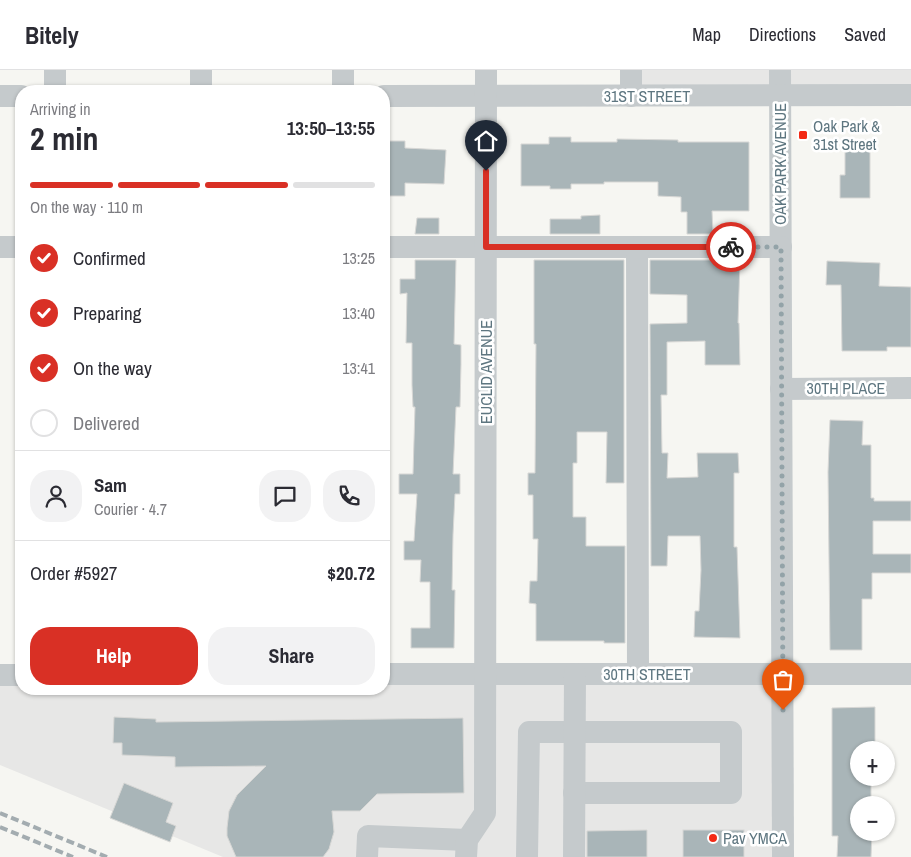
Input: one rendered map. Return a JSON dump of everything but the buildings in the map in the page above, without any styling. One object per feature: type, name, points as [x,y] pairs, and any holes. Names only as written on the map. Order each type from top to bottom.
[{"type":"street","points":[[55,70],[55,85]]},
{"type":"street","points":[[201,70],[201,85]]},
{"type":"street","points":[[343,70],[343,85]]},
{"type":"street","name":"EUCLID AVENUE","points":[[467,848],[485,812],[486,70]]},
{"type":"street","points":[[631,70],[631,96]]},
{"type":"street","name":"OAK PARK AVENUE","points":[[780,70],[783,857]]},
{"type":"street","name":"31ST STREET","points":[[390,96],[911,95]]},
{"type":"street","points":[[0,96],[15,96]]},
{"type":"street","points":[[0,246],[15,246]]},
{"type":"street","points":[[390,247],[781,247]]},
{"type":"street","points":[[637,247],[638,674]]},
{"type":"street","name":"30TH PLACE","points":[[781,389],[911,388]]},
{"type":"street","name":"30TH STREET","points":[[390,674],[911,674]]},
{"type":"street","points":[[574,857],[575,674]]},
{"type":"street","points":[[0,675],[15,675]]},
{"type":"street","points":[[527,857],[529,732],[731,732],[732,793],[574,793]]},
{"type":"street","points":[[367,857],[368,836],[467,848]]},
{"type":"shaded area","points":[[627,70],[911,70],[911,91],[627,92]]},
{"type":"shaded area","points":[[778,679],[779,857],[223,857],[0,765],[0,681],[15,681],[15,695],[390,695],[390,680]]},
{"type":"railway","points":[[0,813],[107,857]]},
{"type":"railway","points":[[0,827],[73,857]]},
{"type":"way so far","points":[[731,247],[781,247],[783,710]]},
{"type":"place","name":"Oak Park & 31st Street","points":[[803,135]]},
{"type":"place","name":"Pav YMCA","points":[[713,838]]},
{"type":"route","points":[[486,171],[486,247],[731,247]]}]
